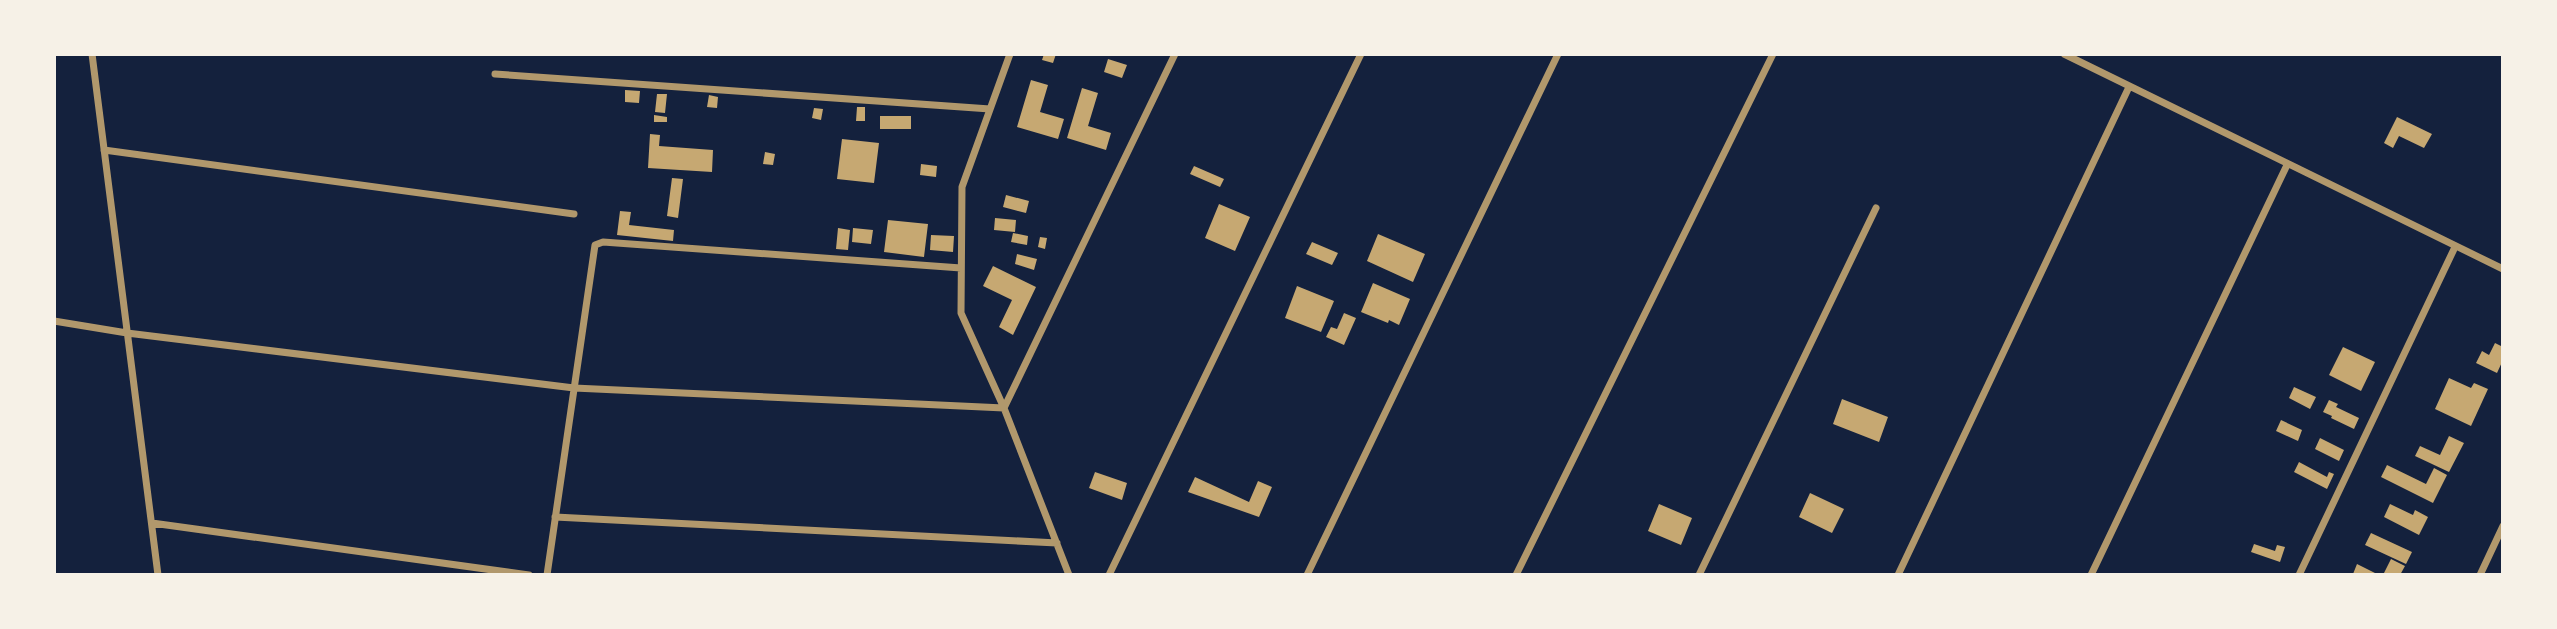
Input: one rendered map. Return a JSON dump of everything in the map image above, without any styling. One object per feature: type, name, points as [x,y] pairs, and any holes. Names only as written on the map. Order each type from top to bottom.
[{"type":"street","points":[[92,54],[158,575]]},
{"type":"street","points":[[1010,54],[962,187],[961,313],[1004,408],[1069,575]]},
{"type":"street","points":[[1004,408],[1175,54]]},
{"type":"street","points":[[1109,575],[1361,54]]},
{"type":"street","points":[[1307,575],[1558,54]]},
{"type":"street","points":[[1516,575],[1773,54]]},
{"type":"street","points":[[2064,54],[2503,269]]},
{"type":"street","points":[[495,74],[990,109]]},
{"type":"street","points":[[1898,575],[2129,87]]},
{"type":"street","points":[[104,150],[574,214]]},
{"type":"street","points":[[2091,575],[2287,165]]},
{"type":"street","points":[[1699,575],[1876,208]]},
{"type":"street","points":[[547,575],[594,245],[603,242],[961,268]]},
{"type":"street","points":[[2299,575],[2455,247]]},
{"type":"street","points":[[54,321],[127,333],[575,388],[1004,408]]},
{"type":"street","points":[[555,517],[1057,543]]},
{"type":"street","points":[[152,523],[529,575]]},
{"type":"street","points":[[2480,575],[2503,526]]},
{"type":"building","points":[[1044,54],[1056,54],[1053,63],[1042,60]]},
{"type":"building","points":[[1108,59],[1127,65],[1122,78],[1104,72]]},
{"type":"building","points":[[1031,80],[1048,85],[1040,112],[1064,119],[1058,139],[1017,127]]},
{"type":"building","points":[[1082,88],[1098,93],[1088,126],[1111,133],[1106,150],[1067,138]]},
{"type":"building","points":[[625,90],[640,91],[639,103],[625,102]]},
{"type":"building","points":[[657,94],[667,94],[665,113],[655,112]]},
{"type":"building","points":[[709,95],[718,97],[717,108],[707,107]]},
{"type":"building","points":[[857,107],[865,107],[865,121],[856,121]]},
{"type":"building","points":[[814,108],[823,109],[821,120],[812,118]]},
{"type":"building","points":[[654,115],[667,117],[667,122],[654,122]]},
{"type":"building","points":[[880,116],[911,116],[911,129],[880,129]]},
{"type":"building","points":[[2397,117],[2432,134],[2424,148],[2399,136],[2393,148],[2384,143]]},
{"type":"building","points":[[650,134],[660,135],[659,146],[713,150],[712,172],[648,168]]},
{"type":"building","points":[[842,139],[879,143],[874,183],[837,179]]},
{"type":"building","points":[[765,152],[775,154],[773,165],[763,164]]},
{"type":"building","points":[[921,164],[937,166],[936,177],[920,175]]},
{"type":"building","points":[[1194,166],[1224,179],[1220,187],[1190,174]]},
{"type":"building","points":[[672,178],[683,179],[678,218],[667,216]]},
{"type":"building","points":[[1006,195],[1029,201],[1026,213],[1003,207]]},
{"type":"building","points":[[1219,204],[1250,217],[1235,251],[1205,238]]},
{"type":"building","points":[[620,211],[631,212],[629,225],[674,230],[673,241],[617,235]]},
{"type":"building","points":[[995,218],[1016,220],[1015,232],[994,230]]},
{"type":"building","points":[[888,220],[928,224],[924,257],[884,252]]},
{"type":"building","points":[[838,228],[850,230],[848,250],[836,249]]},
{"type":"building","points":[[853,228],[873,230],[871,244],[852,242]]},
{"type":"building","points":[[1013,233],[1028,236],[1027,245],[1011,242]]},
{"type":"building","points":[[1378,234],[1425,254],[1413,282],[1367,261]]},
{"type":"building","points":[[931,235],[954,236],[953,252],[930,250]]},
{"type":"building","points":[[1040,237],[1047,238],[1045,249],[1038,247]]},
{"type":"building","points":[[1312,242],[1338,253],[1332,265],[1306,254]]},
{"type":"building","points":[[1017,254],[1037,259],[1034,270],[1015,264]]},
{"type":"building","points":[[993,266],[1036,287],[1013,335],[999,327],[1012,300],[983,286]]},
{"type":"building","points":[[1373,283],[1410,299],[1399,325],[1361,312]]},
{"type":"building","points":[[1297,286],[1334,301],[1321,332],[1285,318]]},
{"type":"building","points":[[1344,313],[1356,318],[1344,345],[1326,337],[1331,327],[1337,329]]},
{"type":"building","points":[[2495,343],[2503,347],[2503,360],[2497,373],[2476,363],[2482,351],[2489,355]]},
{"type":"building","points":[[2343,347],[2375,362],[2361,391],[2329,375]]},
{"type":"building","points":[[2449,378],[2471,388],[2474,383],[2488,389],[2471,426],[2435,409]]},
{"type":"building","points":[[2294,387],[2316,397],[2310,409],[2289,398]]},
{"type":"building","points":[[1842,399],[1888,417],[1879,442],[1833,424]]},
{"type":"building","points":[[2329,400],[2338,404],[2336,407],[2359,418],[2354,429],[2323,412]]},
{"type":"building","points":[[2281,420],[2302,430],[2298,441],[2276,431]]},
{"type":"building","points":[[2449,436],[2464,443],[2449,472],[2415,456],[2420,446],[2440,455]]},
{"type":"building","points":[[2320,438],[2344,450],[2339,461],[2315,449]]},
{"type":"building","points":[[2299,462],[2327,477],[2329,472],[2334,474],[2327,489],[2294,472]]},
{"type":"building","points":[[2387,465],[2426,484],[2434,468],[2447,475],[2433,503],[2381,477]]},
{"type":"building","points":[[1095,472],[1127,483],[1122,500],[1089,488]]},
{"type":"building","points":[[1195,477],[1249,502],[1258,481],[1272,487],[1259,517],[1188,492]]},
{"type":"building","points":[[1810,493],[1844,509],[1832,533],[1799,517]]},
{"type":"building","points":[[1659,504],[1692,518],[1681,545],[1648,531]]},
{"type":"building","points":[[2390,504],[2413,515],[2415,510],[2428,517],[2419,535],[2384,517]]},
{"type":"building","points":[[2371,533],[2412,552],[2406,564],[2365,545]]},
{"type":"building","points":[[2254,544],[2275,551],[2277,545],[2285,547],[2280,562],[2251,552]]},
{"type":"building","points":[[2391,559],[2405,566],[2400,575],[2383,575]]},
{"type":"building","points":[[2357,564],[2379,575],[2354,575]]}]
